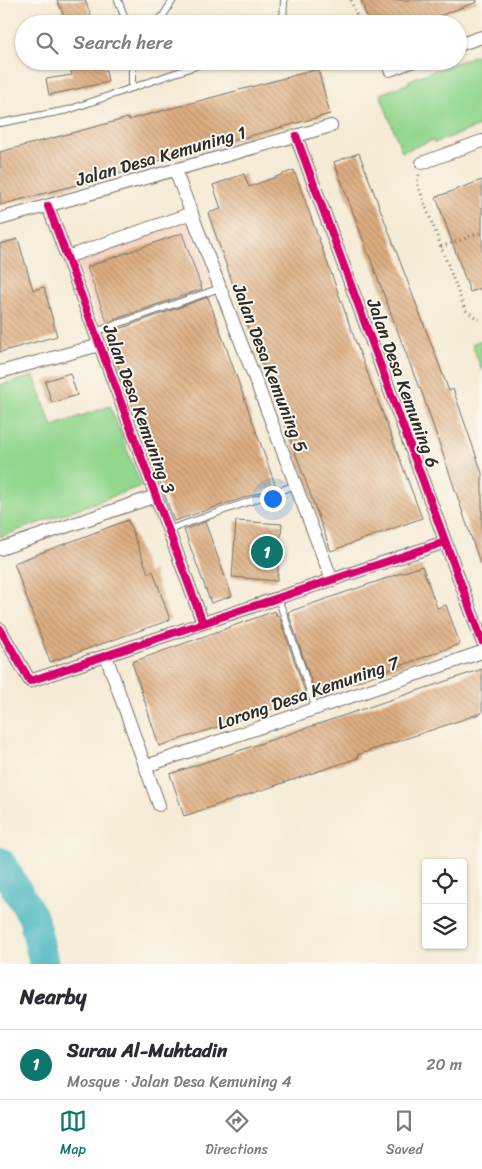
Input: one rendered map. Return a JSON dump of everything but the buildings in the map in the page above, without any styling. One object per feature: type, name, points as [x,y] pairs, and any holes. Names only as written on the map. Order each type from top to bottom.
[{"type":"street","points":[[467,42],[482,37]]},
{"type":"street","name":"Jalan Desa Kemuning 1","points":[[0,219],[331,126]]},
{"type":"street","name":"Jalan Desa Kemuning 6","points":[[296,136],[482,641]]},
{"type":"street","points":[[422,163],[482,141]]},
{"type":"street","name":"Jalan Desa Kemuning 5","points":[[175,170],[332,580]]},
{"type":"street","name":"Jalan Desa Kemuning 3","points":[[48,206],[203,623]]},
{"type":"street","points":[[67,257],[192,213]]},
{"type":"street","points":[[0,372],[100,345]]},
{"type":"street","points":[[0,549],[156,496]]},
{"type":"street","points":[[0,629],[30,682],[445,542]]},
{"type":"street","name":"Lorong Desa Kemuning 7","points":[[146,766],[482,652]]},
{"type":"street","points":[[106,656],[159,806]]},
{"type":"lane","points":[[118,0],[124,15]]},
{"type":"lane","points":[[164,15],[173,0]]},
{"type":"lane","points":[[283,15],[284,0]]},
{"type":"lane","points":[[132,70],[132,88]]},
{"type":"lane","points":[[0,123],[68,110],[184,70]]},
{"type":"lane","points":[[95,332],[220,288]]},
{"type":"lane","points":[[168,530],[296,485]]},
{"type":"lane","points":[[278,598],[316,709]]},
{"type":"path","points":[[351,0],[357,15]]},
{"type":"path","points":[[422,163],[417,183],[465,310],[482,322]]},
{"type":"path","points":[[442,247],[482,232]]},
{"type":"shaded area","points":[[188,220],[214,285],[101,326],[77,260]]},
{"type":"green space","points":[[482,53],[482,125],[434,143],[433,140],[402,152],[380,94],[436,70],[467,70],[467,59]]},
{"type":"green space","points":[[482,340],[482,371],[472,344]]},
{"type":"green space","points":[[34,376],[52,426],[110,406],[141,486],[0,537],[0,385]]},
{"type":"waterway","points":[[0,862],[33,917],[44,964]]},
{"type":"cycle path","points":[[296,136],[482,641]]},
{"type":"cycle path","points":[[48,206],[203,623]]},
{"type":"cycle path","points":[[0,629],[30,681],[445,542]]},
{"type":"place","name":"Surau Al-Muhtadin","points":[[267,552]]}]
